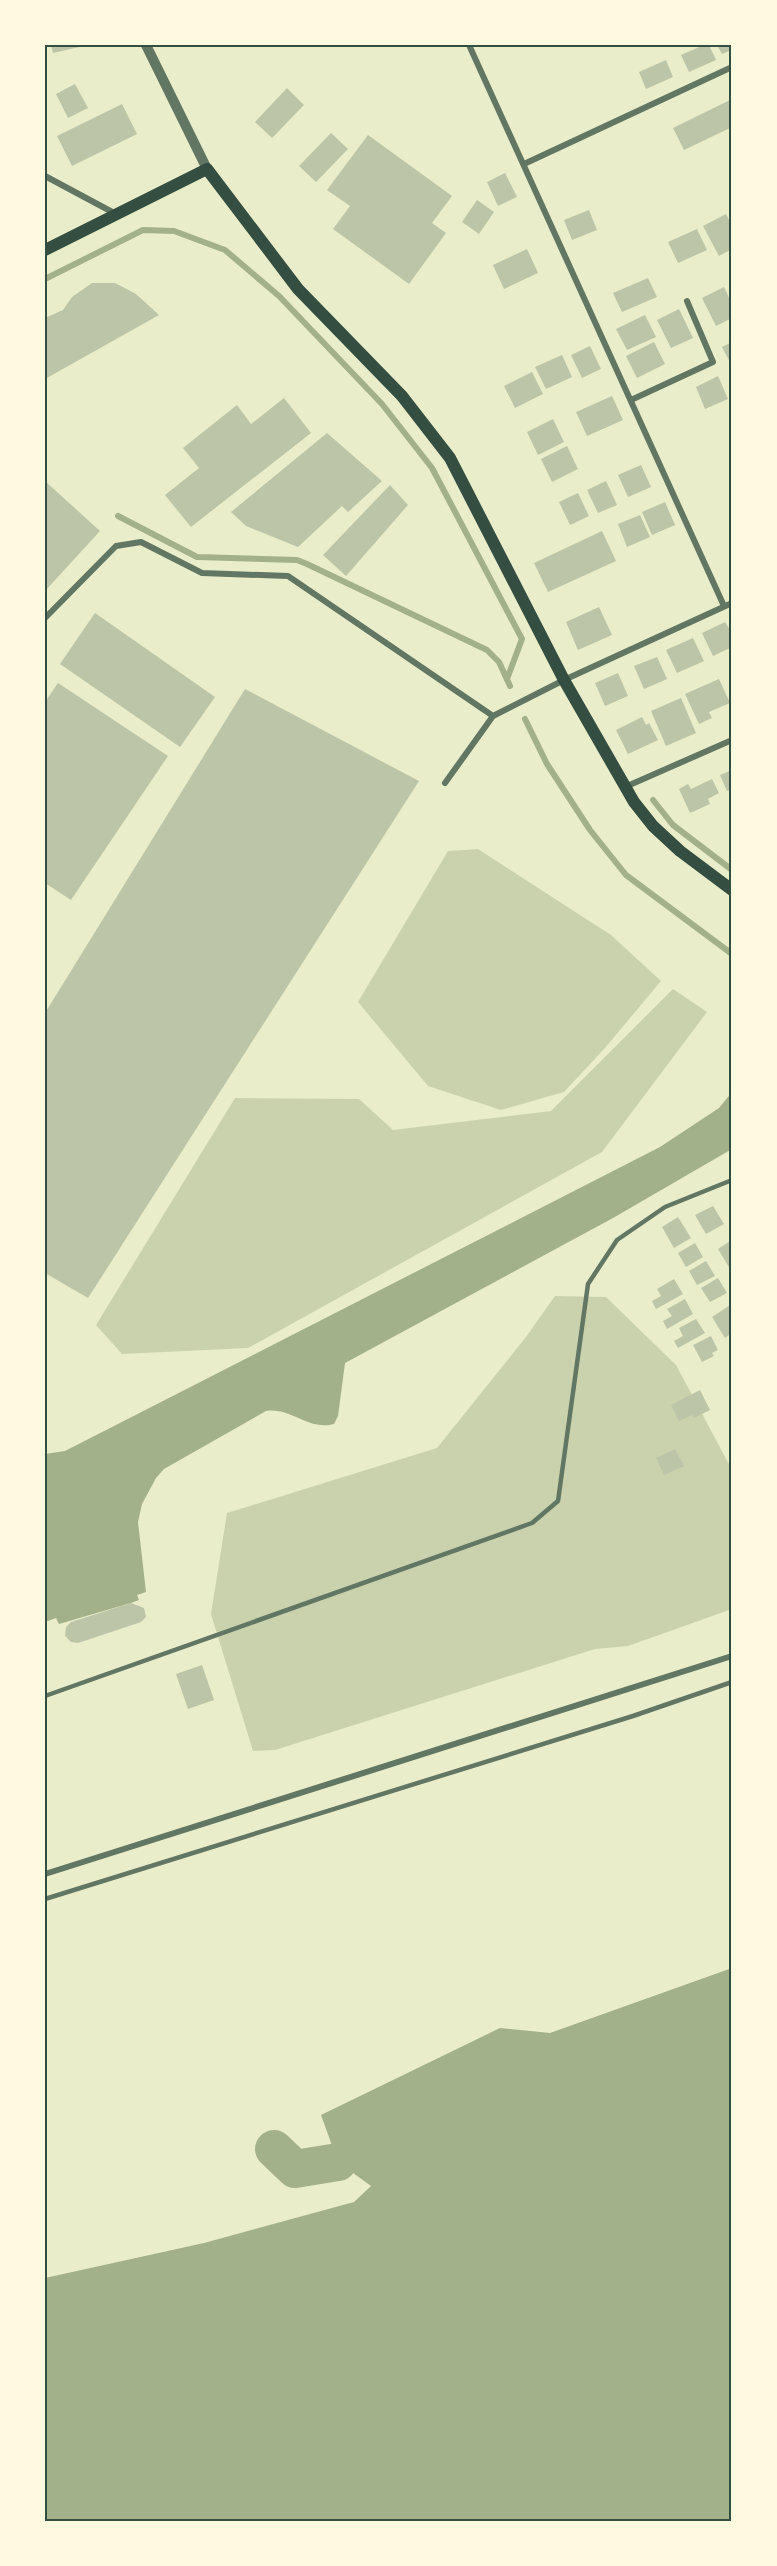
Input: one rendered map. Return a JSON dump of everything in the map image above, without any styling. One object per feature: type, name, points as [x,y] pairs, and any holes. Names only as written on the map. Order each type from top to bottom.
[{"type":"main road","points":[[45,250],[207,169],[298,289],[402,396],[450,458],[564,680],[624,787],[653,826],[680,851],[732,890]]},
{"type":"street","points":[[146,45],[207,169]]},
{"type":"street","points":[[469,45],[724,606]]},
{"type":"street","points":[[524,165],[732,67]]},
{"type":"street","points":[[46,178],[116,214]]},
{"type":"street","points":[[631,400],[714,362],[687,301]]},
{"type":"street","points":[[45,618],[116,546],[141,542],[202,573],[288,576],[493,716]]},
{"type":"street","points":[[446,783],[493,716],[564,680],[732,603]]},
{"type":"street","points":[[624,787],[732,740]]},
{"type":"street","points":[[45,1874],[732,1656]]},
{"type":"lane","points":[[45,1696],[532,1523],[558,1501],[588,1284],[617,1240],[665,1207],[732,1180]]},
{"type":"lane","points":[[45,1899],[633,1716],[732,1682]]},
{"type":"shaded area","points":[[478,849],[611,935],[661,981],[605,1048],[564,1092],[501,1110],[428,1086],[358,1002],[448,851]]},
{"type":"shaded area","points":[[673,989],[707,1012],[602,1152],[248,1348],[122,1354],[96,1325],[235,1098],[359,1099],[393,1130],[551,1111]]},
{"type":"shaded area","points":[[732,1092],[732,1149],[613,1218],[345,1363],[338,1416],[334,1424],[316,1424],[284,1412],[266,1411],[164,1469],[156,1478],[142,1504],[138,1522],[146,1592],[137,1595],[139,1600],[131,1603],[59,1624],[56,1618],[45,1622],[45,1454],[65,1451],[660,1147],[719,1108]]},
{"type":"shaded area","points":[[555,1296],[606,1297],[676,1365],[732,1470],[732,1609],[628,1646],[595,1649],[275,1750],[253,1751],[211,1614],[227,1513],[437,1448],[526,1337]]},
{"type":"shaded area","points":[[732,1968],[732,2521],[45,2521],[45,2278],[204,2243],[354,2202],[371,2186],[338,2162],[321,2115],[500,2028],[550,2033]]},
{"type":"building","points":[[51,45],[84,45],[84,46],[53,53]]},
{"type":"building","points":[[709,45],[716,60],[689,72],[681,55]]},
{"type":"building","points":[[717,45],[732,45],[732,50],[722,54]]},
{"type":"building","points":[[666,60],[673,77],[646,89],[639,72]]},
{"type":"building","points":[[75,84],[88,108],[68,118],[56,94]]},
{"type":"building","points":[[287,88],[304,105],[272,138],[255,122]]},
{"type":"building","points":[[732,99],[732,127],[684,150],[673,128]]},
{"type":"building","points":[[122,104],[137,134],[72,166],[57,136]]},
{"type":"building","points":[[331,133],[348,149],[316,182],[299,166]]},
{"type":"building","points":[[368,135],[452,196],[432,223],[446,233],[409,284],[333,229],[350,206],[327,190]]},
{"type":"building","points":[[505,173],[517,197],[498,206],[487,182]]},
{"type":"building","points":[[477,200],[494,212],[479,234],[462,222]]},
{"type":"building","points":[[589,210],[597,230],[572,240],[564,220]]},
{"type":"building","points":[[726,214],[732,226],[732,249],[719,256],[703,226]]},
{"type":"building","points":[[697,229],[707,250],[678,263],[668,242]]},
{"type":"building","points":[[527,249],[538,273],[504,289],[493,265]]},
{"type":"building","points":[[648,278],[657,297],[622,312],[613,293]]},
{"type":"building","points":[[92,283],[115,283],[136,294],[159,315],[45,379],[45,318],[63,310],[72,297]]},
{"type":"building","points":[[724,287],[732,304],[732,318],[716,326],[702,298]]},
{"type":"building","points":[[679,309],[693,338],[671,348],[657,320]]},
{"type":"building","points":[[645,315],[656,337],[627,350],[616,329]]},
{"type":"building","points":[[654,342],[665,364],[637,378],[626,356]]},
{"type":"building","points":[[732,342],[732,366],[722,347]]},
{"type":"building","points":[[590,346],[601,369],[582,378],[571,355]]},
{"type":"building","points":[[562,355],[572,377],[546,389],[535,367]]},
{"type":"building","points":[[532,372],[543,394],[515,408],[504,386]]},
{"type":"building","points":[[718,376],[728,399],[705,409],[696,387]]},
{"type":"building","points":[[612,396],[623,420],[587,436],[576,412]]},
{"type":"building","points":[[284,398],[311,433],[191,527],[165,495],[199,468],[183,448],[237,405],[251,424]]},
{"type":"building","points":[[553,419],[564,442],[538,455],[527,432]]},
{"type":"building","points":[[327,433],[382,481],[348,512],[342,506],[298,547],[246,526],[231,512]]},
{"type":"building","points":[[567,446],[578,469],[552,482],[541,459]]},
{"type":"building","points":[[641,465],[651,487],[628,497],[618,475]]},
{"type":"building","points":[[45,481],[100,531],[45,591]]},
{"type":"building","points":[[606,481],[617,505],[598,513],[587,490]]},
{"type":"building","points":[[390,485],[408,505],[346,576],[323,555]]},
{"type":"building","points":[[578,493],[589,516],[570,525],[559,502]]},
{"type":"building","points":[[665,502],[675,525],[652,535],[642,512]]},
{"type":"building","points":[[640,515],[650,537],[627,547],[618,524]]},
{"type":"building","points":[[602,531],[616,561],[548,592],[534,563]]},
{"type":"building","points":[[599,607],[612,635],[578,650],[566,622]]},
{"type":"building","points":[[95,613],[215,697],[180,747],[60,664]]},
{"type":"building","points":[[725,622],[732,633],[732,647],[713,656],[702,633]]},
{"type":"building","points":[[693,638],[704,661],[677,673],[666,650]]},
{"type":"building","points":[[657,657],[667,679],[644,689],[634,666]]},
{"type":"building","points":[[618,673],[628,696],[605,706],[595,683]]},
{"type":"building","points":[[719,679],[730,703],[709,712],[712,718],[699,724],[685,694]]},
{"type":"building","points":[[58,683],[168,756],[71,900],[45,883],[45,702]]},
{"type":"building","points":[[245,689],[419,781],[88,1298],[45,1273],[45,1013]]},
{"type":"building","points":[[681,698],[696,733],[666,746],[651,711]]},
{"type":"building","points":[[642,717],[646,725],[649,723],[658,740],[628,754],[616,730]]},
{"type":"building","points":[[732,770],[732,789],[727,791],[720,775]]},
{"type":"building","points":[[712,779],[719,793],[708,799],[710,804],[690,813],[679,789],[688,784],[691,789]]},
{"type":"building","points":[[713,1206],[724,1224],[706,1234],[695,1215]]},
{"type":"building","points":[[678,1217],[691,1238],[674,1248],[662,1227]]},
{"type":"building","points":[[732,1240],[732,1272],[718,1249]]},
{"type":"building","points":[[695,1243],[703,1257],[686,1267],[678,1253]]},
{"type":"building","points":[[706,1261],[715,1276],[697,1285],[689,1271]]},
{"type":"building","points":[[718,1278],[727,1293],[710,1302],[701,1288]]},
{"type":"building","points":[[674,1279],[683,1294],[656,1309],[652,1301],[661,1296],[657,1289]]},
{"type":"building","points":[[685,1299],[693,1314],[667,1329],[663,1321],[672,1316],[667,1309]]},
{"type":"building","points":[[732,1304],[732,1333],[725,1338],[712,1317]]},
{"type":"building","points":[[696,1319],[705,1333],[678,1348],[674,1341],[683,1336],[679,1328]]},
{"type":"building","points":[[711,1336],[718,1350],[712,1353],[714,1356],[702,1362],[693,1345]]},
{"type":"building","points":[[700,1390],[710,1410],[694,1418],[692,1415],[679,1421],[671,1405]]},
{"type":"building","points":[[675,1449],[684,1466],[664,1475],[656,1458]]},
{"type":"building","points":[[131,1603],[144,1608],[146,1617],[141,1622],[78,1643],[71,1642],[65,1636],[66,1627],[71,1622]]},
{"type":"building","points":[[202,1665],[214,1700],[188,1709],[176,1674]]},
{"type":"waterway","points":[[45,279],[143,230],[174,231],[225,250],[279,296],[382,404],[432,468],[522,639],[507,679]]},
{"type":"waterway","points":[[118,516],[197,557],[297,560],[307,564],[487,650],[499,662],[510,686]]},
{"type":"waterway","points":[[525,719],[547,764],[590,830],[626,875],[732,954]]},
{"type":"waterway","points":[[653,800],[673,825],[732,870]]},
{"type":"waterway","points":[[274,2149],[295,2169],[338,2162]]}]
